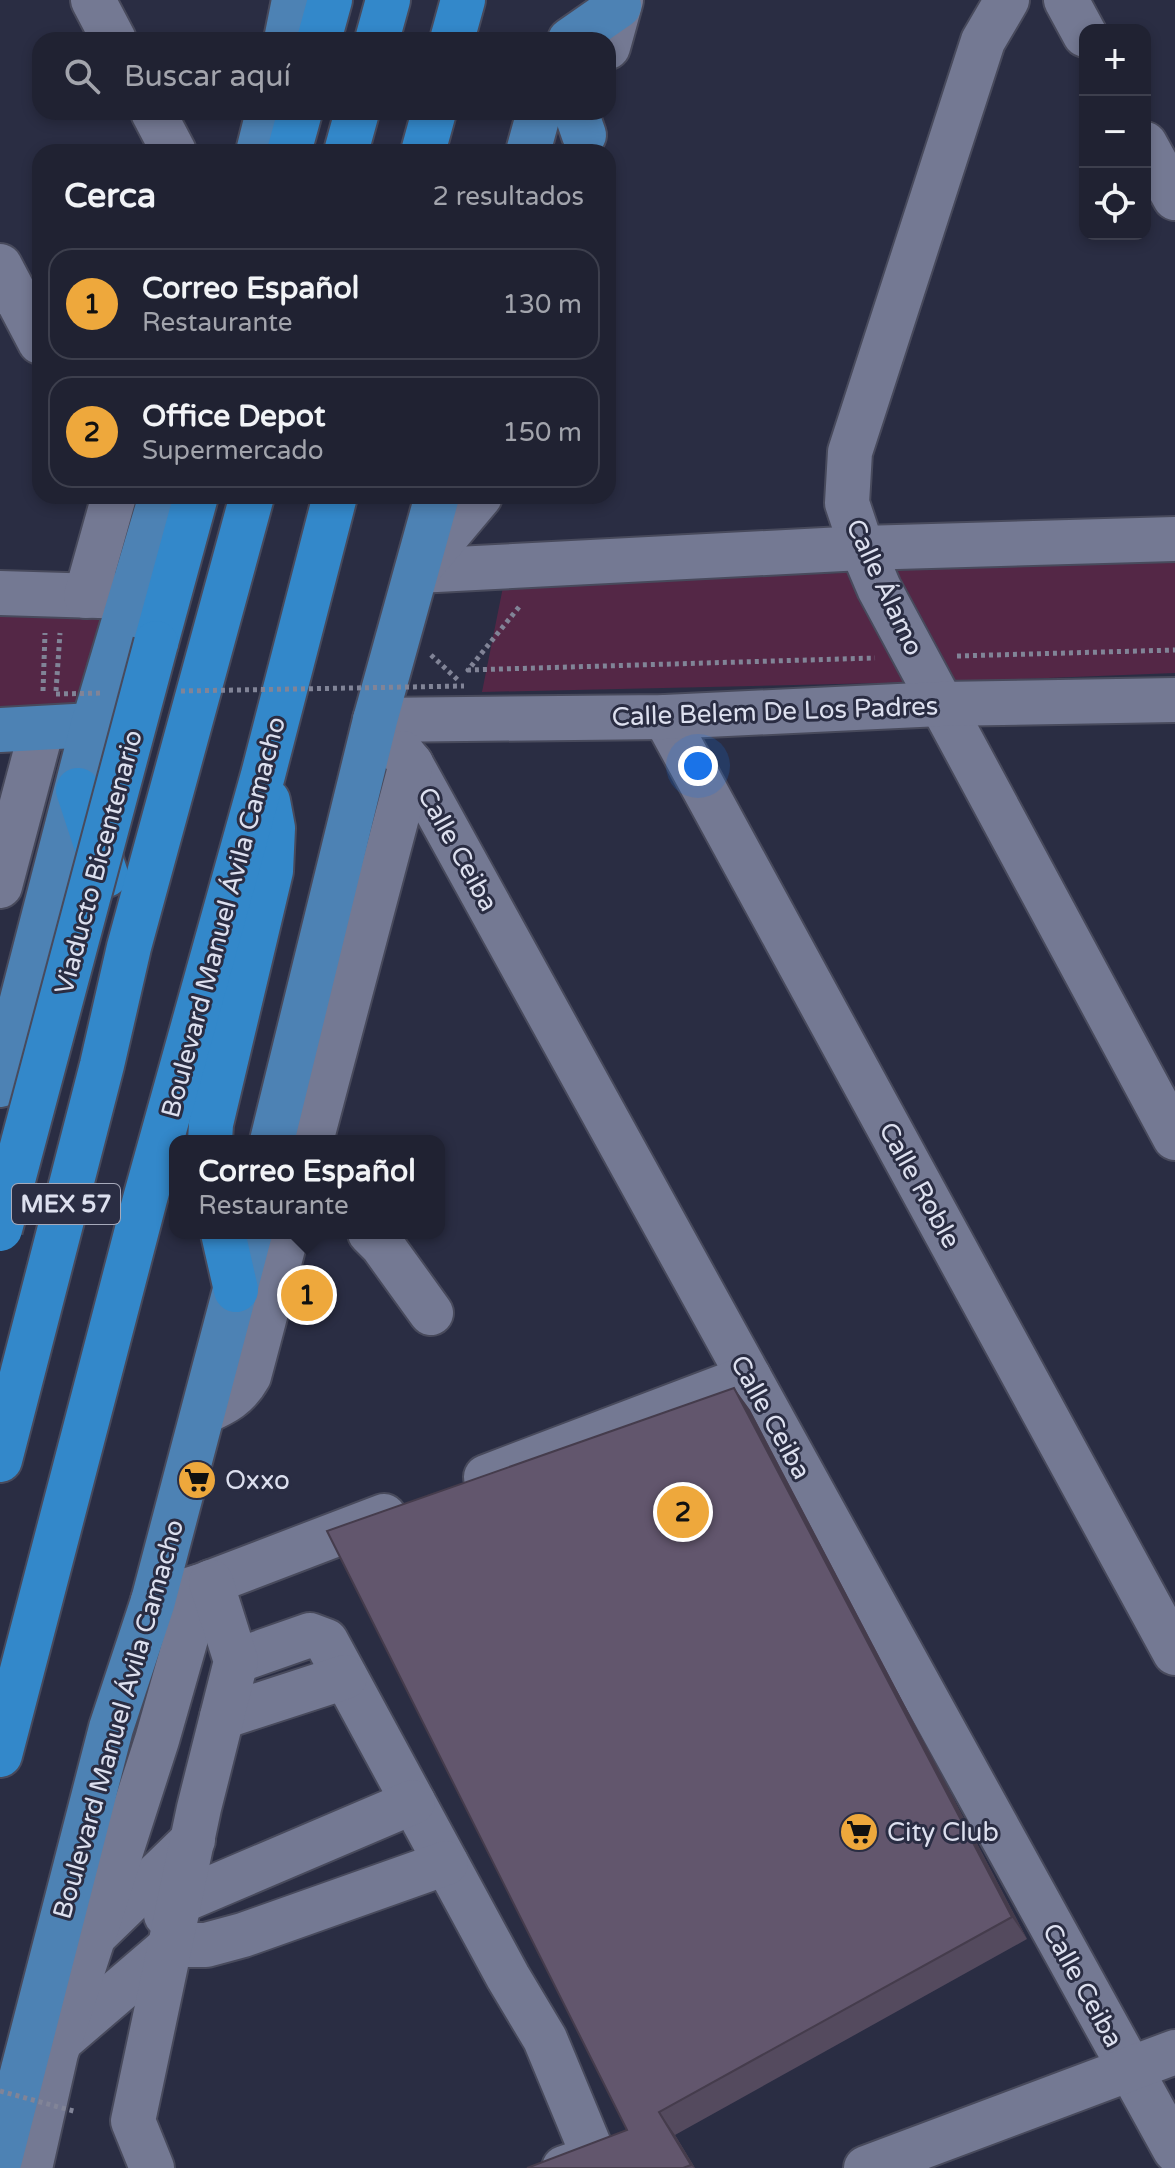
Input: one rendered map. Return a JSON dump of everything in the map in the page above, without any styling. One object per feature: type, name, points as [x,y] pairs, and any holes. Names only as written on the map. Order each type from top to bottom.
[{"type":"highway","points":[[321,32],[330,0]]},
{"type":"highway","points":[[379,32],[388,0]]},
{"type":"highway","points":[[454,32],[463,0]]},
{"type":"highway","points":[[291,144],[298,120]]},
{"type":"highway","points":[[348,144],[355,120]]},
{"type":"highway","points":[[425,144],[432,120]]},
{"type":"highway","name":"Viaducto Bicentenario","points":[[0,1229],[194,504]]},
{"type":"highway","name":"MEX 57","points":[[0,1460],[129,947],[250,504]]},
{"type":"highway","name":"Boulevard Manuel Ávila Camacho","points":[[0,1755],[145,1199],[263,775],[333,504]]},
{"type":"highway","points":[[211,1135],[271,871],[273,828],[263,775]]},
{"type":"highway","points":[[78,790],[129,947]]},
{"type":"highway","points":[[224,1239],[236,1290]]},
{"type":"main road","points":[[288,32],[294,0]]},
{"type":"main road","points":[[560,32],[568,0]]},
{"type":"main road","points":[[587,32],[616,18]]},
{"type":"main road","points":[[260,144],[266,120]]},
{"type":"main road","points":[[530,144],[537,120]]},
{"type":"main road","points":[[0,1085],[78,790],[106,709],[132,597],[159,504]]},
{"type":"main road","points":[[273,1135],[375,720],[435,504]]},
{"type":"main road","points":[[33,717],[106,709]]},
{"type":"main road","name":"Boulevard Manuel Ávila Camacho","points":[[0,2159],[111,1728],[153,1601],[249,1239]]},
{"type":"street","points":[[93,0],[110,32]]},
{"type":"street","name":"Calle Álamo","points":[[1007,0],[983,41],[850,452],[847,503],[879,588],[1175,1138]]},
{"type":"street","points":[[1066,0],[1079,24]]},
{"type":"street","points":[[157,120],[170,144]]},
{"type":"street","points":[[241,144],[255,120]]},
{"type":"street","points":[[1151,155],[1175,198]]},
{"type":"street","points":[[0,266],[32,327]]},
{"type":"street","points":[[74,612],[111,504]]},
{"type":"street","points":[[127,504],[148,540]]},
{"type":"street","points":[[417,571],[473,504]]},
{"type":"street","points":[[417,571],[862,548],[1175,539]]},
{"type":"street","points":[[0,593],[74,612],[132,597]]},
{"type":"street","name":"Calle Belem De Los Padres","points":[[375,720],[665,717],[940,704],[1175,700]]},
{"type":"street","points":[[0,886],[33,717]]},
{"type":"street","name":"Calle Roble","points":[[665,717],[1175,1653]]},
{"type":"street","name":"Calle Ceiba","points":[[375,720],[411,764],[1175,2150]]},
{"type":"street","points":[[313,1135],[411,764]]},
{"type":"street","points":[[204,1412],[230,1400],[241,1390],[249,1376],[285,1239]]},
{"type":"street","points":[[375,1239],[431,1313]]},
{"type":"street","points":[[153,1601],[206,1584],[749,1377]]},
{"type":"street","points":[[152,2168],[133,2121],[196,1824],[236,1661],[206,1584]]},
{"type":"street","name":"Boulevard Manuel Ávila Camacho","points":[[30,2168],[65,2025],[206,1584]]},
{"type":"street","points":[[236,1661],[310,1635],[326,1641],[545,2039],[589,2145],[589,2154],[584,2161],[564,2168]]},
{"type":"street","points":[[222,1717],[345,1677]]},
{"type":"street","points":[[65,2025],[181,1901],[413,1802]]},
{"type":"street","points":[[94,1936],[196,1824]]},
{"type":"street","points":[[65,2025],[172,1945],[206,1945],[243,1935],[446,1863]]},
{"type":"street","points":[[884,2165],[1175,2052]]},
{"type":"path","points":[[516,607],[468,670],[1175,650]]},
{"type":"path","points":[[33,717],[74,612]]},
{"type":"path","points":[[33,717],[45,628]]},
{"type":"path","points":[[166,692],[464,686]]},
{"type":"path","points":[[33,717],[106,709]]},
{"type":"path","points":[[0,2091],[77,2112]]},
{"type":"shaded area","points":[[1175,559],[1175,673],[971,681],[482,692],[503,587]]},
{"type":"shaded area","points":[[139,571],[93,725],[0,728],[0,578]]},
{"type":"building","points":[[734,1388],[1012,1917],[659,2112],[691,2165],[683,2168],[527,2168],[627,2130],[327,1531]]},
{"type":"place","name":"Correo Español","points":[[307,1295]]},
{"type":"place","name":"Oxxo","points":[[197,1480]]},
{"type":"place","name":"Office Depot","points":[[683,1512]]},
{"type":"place","name":"City Club","points":[[859,1832]]}]
